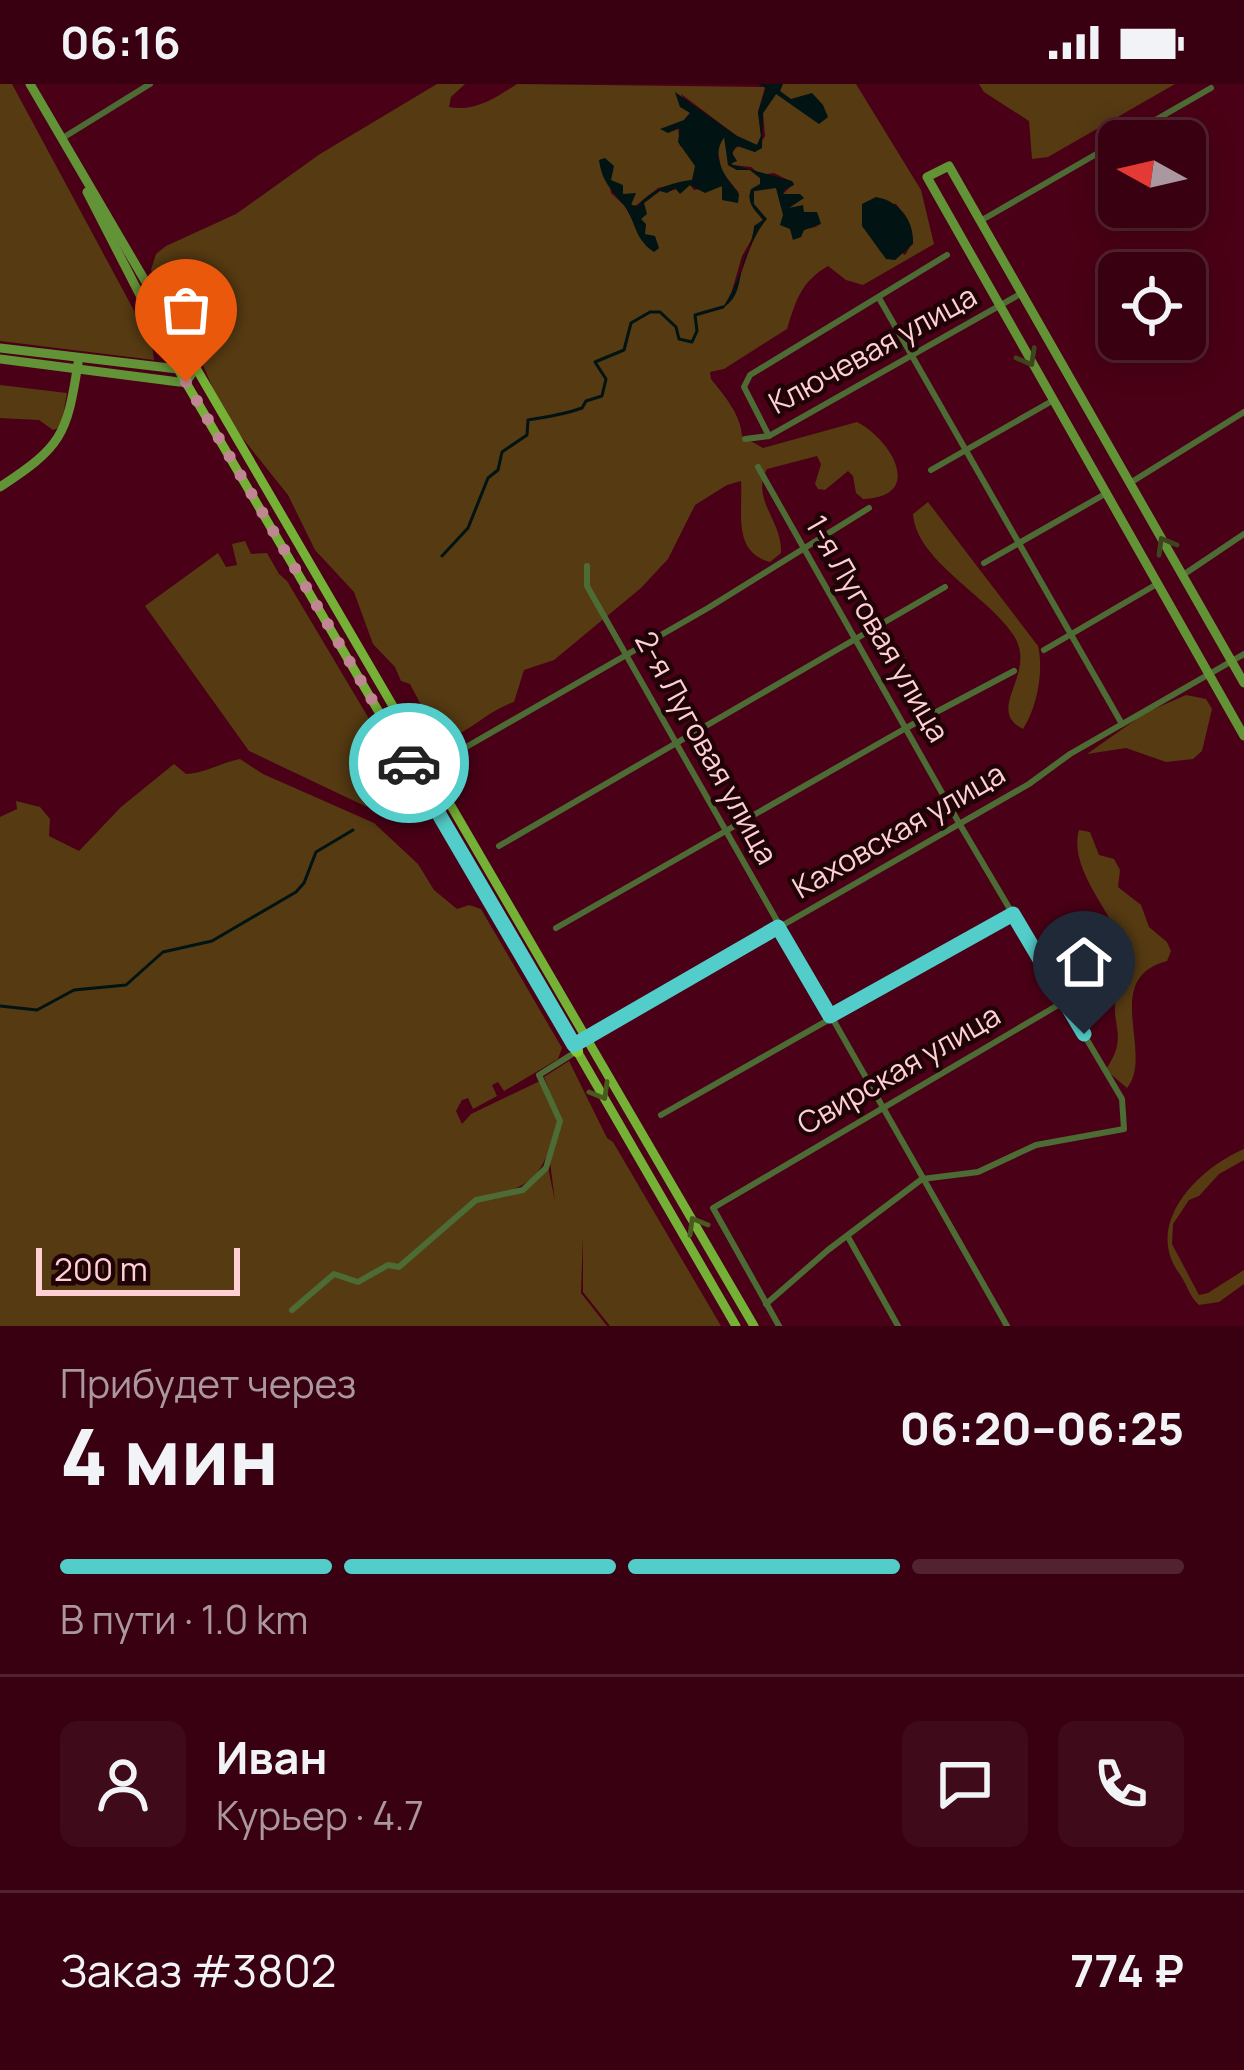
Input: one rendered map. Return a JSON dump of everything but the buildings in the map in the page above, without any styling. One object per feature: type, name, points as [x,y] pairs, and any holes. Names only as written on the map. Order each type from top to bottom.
[{"type":"main road","points":[[736,1326],[582,1042],[393,704],[196,368],[178,369],[431,800],[582,1042],[754,1326]]},
{"type":"street","points":[[0,359],[178,369],[121,250],[30,84]]},
{"type":"street","points":[[61,139],[150,84]]},
{"type":"street","points":[[1155,120],[1211,88]]},
{"type":"street","points":[[981,220],[1098,153]]},
{"type":"street","points":[[1244,683],[949,166],[927,178],[1244,736]]},
{"type":"street","points":[[0,348],[186,382],[196,368],[121,250]]},
{"type":"street","points":[[770,436],[745,381],[947,255]]},
{"type":"street","name":"Ключевая улица","points":[[745,440],[770,436],[1022,293]]},
{"type":"street","points":[[879,298],[1122,724]]},
{"type":"street","points":[[0,487],[48,454],[57,441],[70,409],[78,364]]},
{"type":"street","points":[[931,470],[1052,401]]},
{"type":"street","points":[[1130,483],[1244,412]]},
{"type":"street","name":"1-я Луговая улица","points":[[758,466],[1122,1100],[1124,1129],[1036,1145],[978,1172],[922,1179]]},
{"type":"street","points":[[984,563],[1105,494]]},
{"type":"street","points":[[454,754],[627,656],[869,508]]},
{"type":"street","points":[[1183,575],[1244,534]]},
{"type":"street","name":"2-я Луговая улица","points":[[587,566],[587,586],[1007,1326]]},
{"type":"street","points":[[1044,650],[1156,584]]},
{"type":"street","points":[[502,844],[945,587]]},
{"type":"street","name":"Каховская улица","points":[[292,1310],[334,1274],[358,1282],[388,1265],[399,1267],[476,1199],[523,1190],[546,1168],[560,1121],[538,1076],[606,1025],[1029,784],[1070,754],[1244,654]]},
{"type":"street","points":[[556,928],[1013,671]]},
{"type":"street","points":[[662,1115],[1013,914]]},
{"type":"street","name":"Свирская улица","points":[[766,1304],[713,1208],[1065,1001],[1112,979]]},
{"type":"street","points":[[778,1326],[766,1304],[922,1179]]},
{"type":"street","points":[[848,1237],[898,1326]]},
{"type":"shaded area","points":[[0,84],[12,84],[152,344],[154,360],[0,341]]},
{"type":"shaded area","points":[[437,84],[465,84],[451,97],[449,107],[458,108],[484,103],[517,84],[765,87],[757,145],[737,136],[681,94],[690,113],[678,127],[680,146],[691,151],[713,144],[722,183],[693,184],[698,168],[692,180],[658,188],[634,207],[610,180],[605,158],[611,193],[625,206],[647,248],[641,219],[644,203],[660,190],[690,185],[694,190],[722,186],[739,193],[722,172],[717,148],[725,136],[728,165],[750,170],[760,178],[749,196],[753,203],[754,191],[776,187],[787,227],[803,230],[819,226],[790,224],[803,211],[803,206],[789,208],[783,194],[794,183],[774,173],[761,175],[751,167],[732,165],[733,149],[740,146],[755,152],[765,136],[763,113],[783,84],[856,84],[921,190],[934,244],[863,285],[846,280],[828,266],[801,293],[787,329],[724,369],[710,372],[735,413],[742,436],[763,448],[857,422],[870,430],[891,454],[898,479],[893,489],[863,499],[848,471],[825,490],[818,489],[821,464],[817,456],[767,469],[762,490],[781,553],[770,562],[758,557],[745,540],[741,481],[727,485],[695,505],[668,559],[641,588],[554,660],[524,670],[514,702],[456,735],[438,736],[440,717],[431,724],[410,684],[401,681],[395,667],[373,644],[354,592],[315,550],[288,495],[224,415],[187,327],[158,288],[151,270],[156,254],[166,246],[236,214],[320,154]],"holes":[[[862,204],[896,204],[911,229],[905,255],[862,226]],[[755,206],[766,219],[754,239],[728,305],[742,256],[763,220]]]},
{"type":"shaded area","points":[[758,84],[783,84],[780,91],[791,99],[812,93],[828,117],[819,124],[776,94],[763,113],[762,148],[755,152],[737,146],[732,153],[737,161],[730,164],[792,181],[794,185],[783,194],[804,198],[789,208],[803,205],[804,212],[817,212],[821,224],[793,240],[790,229],[780,225],[783,215],[776,188],[754,191],[754,204],[767,219],[749,249],[754,226],[763,220],[750,199],[760,178],[750,170],[728,165],[724,137],[719,160],[739,194],[738,203],[722,200],[722,186],[705,193],[690,185],[680,194],[675,188],[660,191],[644,203],[647,214],[641,219],[645,234],[655,236],[659,248],[654,252],[607,184],[599,160],[605,158],[614,166],[611,180],[623,185],[623,194],[636,193],[631,205],[638,206],[662,188],[692,180],[695,166],[678,142],[680,128],[668,133],[660,129],[690,113],[680,107],[675,92],[757,145],[761,136],[758,112],[766,88]]},
{"type":"shaded area","points":[[979,84],[1175,84],[1112,120],[1098,120],[1098,128],[1048,157],[1032,159],[1029,121]]},
{"type":"shaded area","points":[[876,197],[898,207],[911,227],[913,244],[895,260],[886,259],[862,226],[862,204]]},
{"type":"shaded area","points":[[742,269],[733,298],[721,309],[731,294]]},
{"type":"shaded area","points":[[0,385],[67,393],[61,427],[53,430],[39,420],[0,418]]},
{"type":"shaded area","points":[[928,502],[1038,646],[1038,689],[1023,729],[1012,721],[1009,711],[1020,650],[1003,621],[940,563],[917,531],[913,514]]},
{"type":"shaded area","points":[[245,541],[251,554],[267,553],[287,581],[393,759],[366,775],[362,800],[367,807],[249,751],[145,606],[218,553],[226,567],[237,565],[232,544]]},
{"type":"shaded area","points":[[1186,695],[1206,699],[1212,709],[1202,751],[1193,759],[1166,762],[1126,748],[1087,754],[1145,713]]},
{"type":"shaded area","points":[[240,759],[263,774],[374,823],[457,909],[469,905],[481,909],[562,1048],[558,1059],[504,1091],[498,1082],[492,1085],[497,1096],[473,1109],[468,1098],[462,1100],[456,1111],[462,1124],[471,1114],[540,1081],[559,1121],[547,1156],[533,1177],[512,1190],[477,1201],[526,1191],[548,1167],[555,1201],[550,1162],[561,1121],[544,1077],[569,1061],[607,1138],[721,1326],[610,1326],[583,1292],[583,1236],[581,1293],[607,1326],[0,1326],[0,817],[17,809],[16,801],[40,807],[50,819],[49,836],[79,851],[121,807],[174,764],[186,774]]},
{"type":"shaded area","points":[[1079,830],[1090,832],[1099,855],[1114,859],[1120,870],[1118,887],[1141,905],[1149,927],[1171,951],[1167,961],[1147,970],[1136,983],[1132,1018],[1136,1056],[1127,1088],[1106,1070],[1117,1045],[1115,1007],[1125,951],[1086,876],[1077,845]]},
{"type":"shaded area","points":[[1244,1149],[1244,1160],[1189,1200],[1173,1224],[1172,1244],[1199,1295],[1244,1270],[1244,1284],[1219,1302],[1199,1305],[1170,1254],[1172,1217],[1194,1183]]},
{"type":"waterway","points":[[442,556],[468,528],[488,478],[498,470],[502,452],[527,435],[528,420],[582,408],[586,401],[602,396],[606,379],[595,362],[624,350],[631,323],[660,312],[676,327],[679,339],[692,342],[697,331],[695,315],[723,307]]},
{"type":"waterway","points":[[0,1006],[37,1010],[74,990],[126,985],[163,952],[212,941],[296,892],[316,852],[353,830]]},
{"type":"way so far","points":[[186,382],[409,763]]},
{"type":"route","points":[[409,763],[574,1045],[778,927],[830,1016],[1013,914],[1084,1034]]}]
